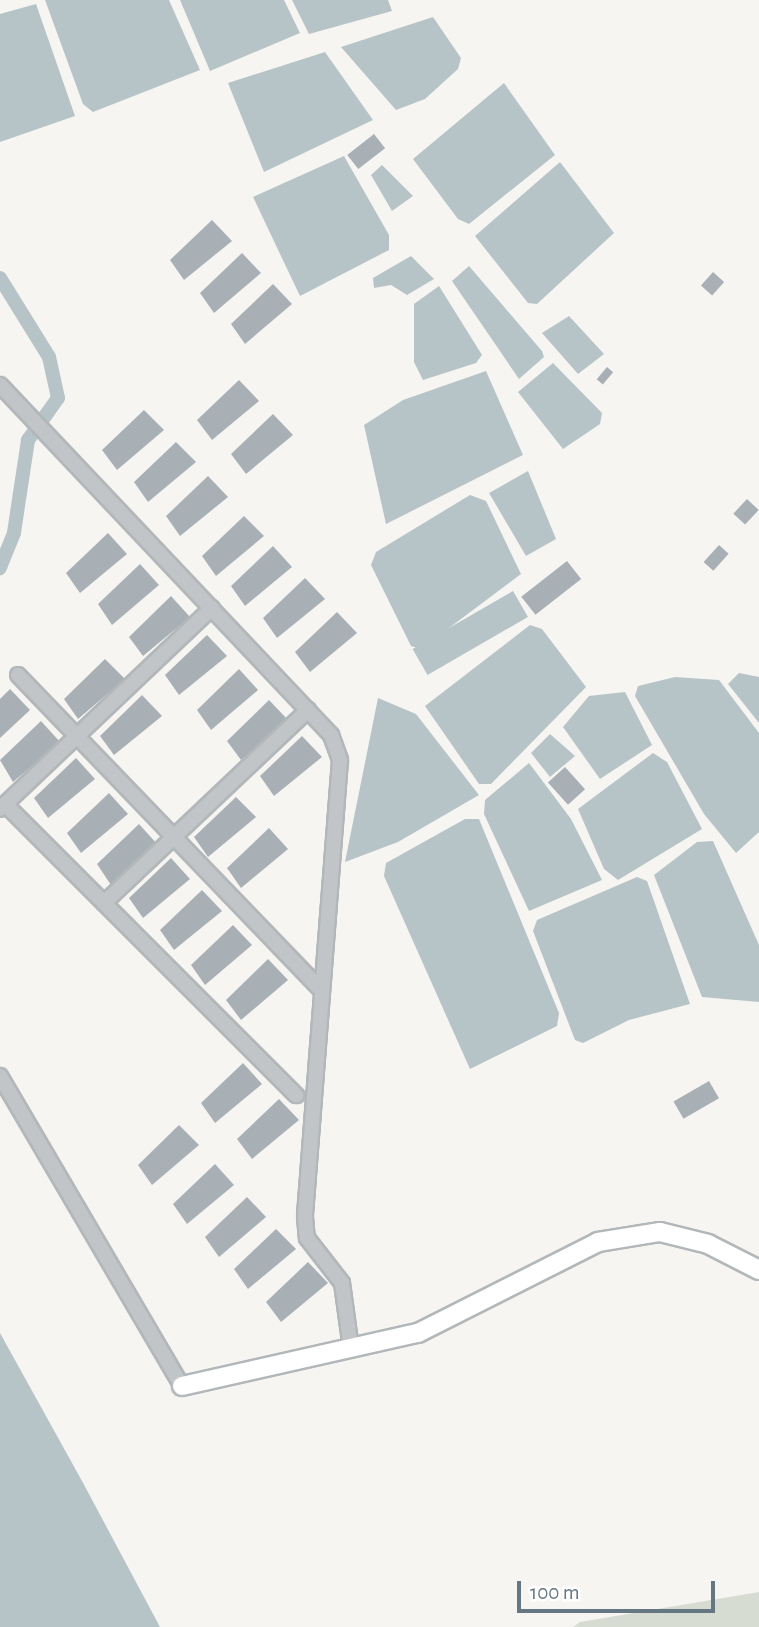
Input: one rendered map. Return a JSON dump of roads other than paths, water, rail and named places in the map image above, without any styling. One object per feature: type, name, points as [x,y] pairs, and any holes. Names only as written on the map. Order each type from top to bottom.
[{"type":"main road","points":[[183,1386],[418,1334],[598,1242],[660,1232],[708,1244],[759,1269]]},
{"type":"street","points":[[0,385],[331,735],[340,760],[304,1217],[307,1238],[342,1283],[351,1349]]},
{"type":"street","points":[[212,608],[3,807],[104,903],[296,1095]]},
{"type":"street","points":[[18,675],[322,991]]},
{"type":"street","points":[[104,903],[308,710]]},
{"type":"street","points":[[0,1076],[183,1386]]},
{"type":"waterway","points":[[0,278],[49,357],[58,398],[28,440],[14,533],[0,568]]}]
